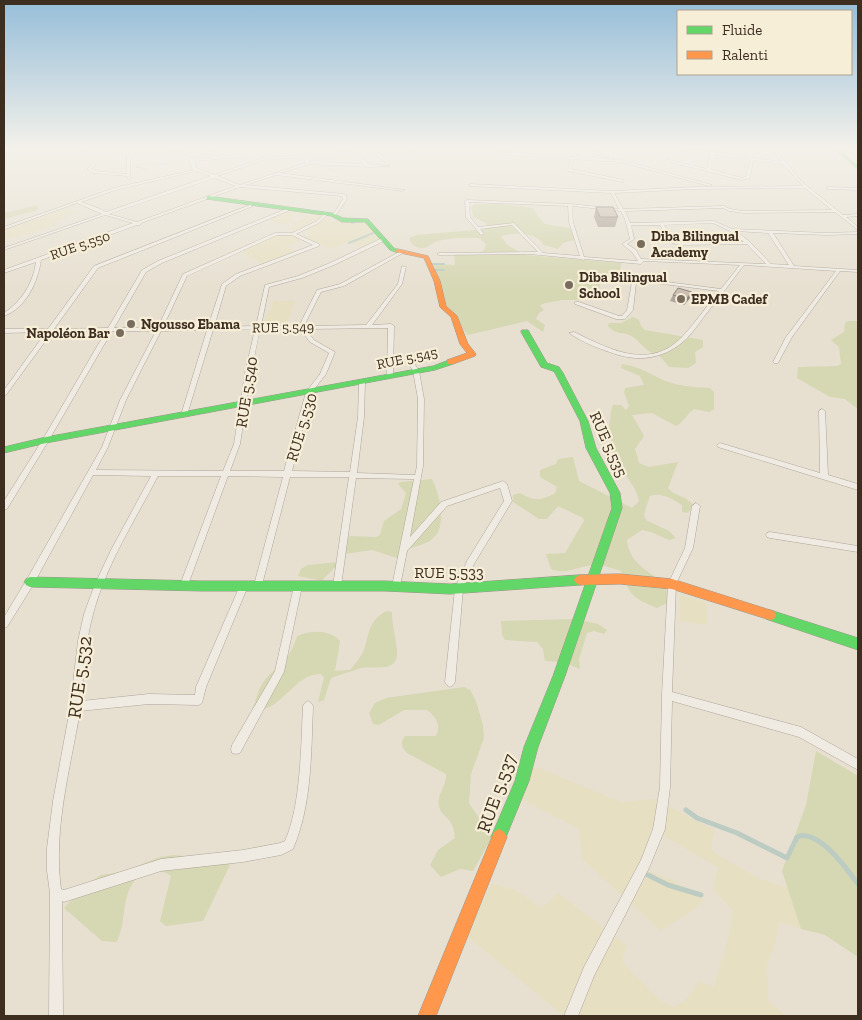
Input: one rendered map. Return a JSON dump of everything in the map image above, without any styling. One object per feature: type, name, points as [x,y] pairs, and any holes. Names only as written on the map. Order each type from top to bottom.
[{"type":"street","points":[[4,228],[97,196]]},
{"type":"street","points":[[4,250],[164,196]]},
{"type":"street","name":"RUE 5.550","points":[[4,315],[15,308],[27,294],[36,275],[40,259],[214,196]]},
{"type":"street","points":[[293,234],[318,222],[341,206],[345,199],[344,196]]},
{"type":"street","points":[[614,196],[628,224],[632,239],[624,244],[634,251],[641,262]]},
{"type":"street","points":[[818,196],[858,228]]},
{"type":"street","name":"RUE 5.545","points":[[4,450],[46,440],[435,368],[472,354],[466,350],[456,317],[444,307],[442,291],[436,283],[426,257],[401,253],[392,249],[366,220],[342,220],[329,215],[251,206],[208,198]]},
{"type":"street","points":[[77,202],[108,215],[139,224]]},
{"type":"street","points":[[482,234],[468,217],[467,202],[570,205],[622,210],[698,206],[724,207],[729,210],[744,212],[837,211]]},
{"type":"street","points":[[570,205],[571,222],[583,259]]},
{"type":"street","points":[[4,394],[48,330],[96,267],[120,255],[251,206]]},
{"type":"street","points":[[4,507],[46,440],[141,274],[148,268],[287,210]]},
{"type":"street","points":[[842,216],[858,215]]},
{"type":"street","points":[[628,224],[714,222],[731,230],[748,243],[769,265]]},
{"type":"street","points":[[476,228],[514,224],[542,254]]},
{"type":"street","points":[[660,224],[672,241],[679,244],[748,243]]},
{"type":"street","points":[[731,230],[858,233]]},
{"type":"street","points":[[770,232],[792,266]]},
{"type":"street","points":[[4,624],[30,582],[91,472],[113,428],[123,400],[187,273],[276,234],[293,234],[317,245],[231,278],[224,285],[209,328],[184,415]]},
{"type":"street","name":"RUE 5.540","points":[[184,585],[237,444],[258,327],[269,284],[300,276],[382,240]]},
{"type":"street","points":[[300,327],[319,291],[342,285],[401,253]]},
{"type":"street","points":[[439,254],[542,254],[583,259],[792,266],[858,271]]},
{"type":"street","points":[[4,272],[40,259]]},
{"type":"street","points":[[572,333],[621,354],[651,358],[673,348],[683,339],[720,290],[743,264]]},
{"type":"street","points":[[368,326],[400,284],[404,266]]},
{"type":"street","points":[[776,362],[788,337],[839,270]]},
{"type":"street","points":[[577,303],[618,318],[624,318],[630,310],[634,282],[638,279],[720,290]]},
{"type":"street","name":"RUE 5.549","points":[[4,331],[391,326],[390,374],[388,377]]},
{"type":"street","name":"RUE 5.530","points":[[258,586],[309,392],[323,374],[332,352],[312,341],[300,327]]},
{"type":"street","name":"RUE 5.535","points":[[525,332],[544,365],[556,368],[559,373],[584,421],[591,448],[618,501],[606,545],[591,580]]},
{"type":"street","points":[[396,586],[420,466],[421,399],[416,371],[409,359]]},
{"type":"street","points":[[338,586],[361,417],[362,382]]},
{"type":"street","points":[[822,411],[824,476]]},
{"type":"street","points":[[720,445],[858,488]]},
{"type":"street","points":[[91,472],[413,476]]},
{"type":"street","name":"RUE 5.532","points":[[56,1016],[56,893],[52,872],[56,824],[75,707],[82,645],[87,619],[100,584],[155,474]]},
{"type":"street","points":[[403,550],[444,504],[503,484],[508,501],[470,563],[459,589],[450,682]]},
{"type":"street","points":[[571,1016],[589,972],[645,864],[659,828],[665,787],[672,584],[689,548],[696,506]]},
{"type":"street","points":[[770,534],[858,549]]},
{"type":"street","name":"RUE 5.533","points":[[30,582],[244,586],[396,586],[459,589],[591,580],[646,580],[672,584],[858,644]]},
{"type":"street","name":"RUE 5.537","points":[[427,1016],[464,920],[522,781],[531,747],[559,676],[591,580]]},
{"type":"street","points":[[75,707],[149,699],[199,700],[202,687],[244,586]]},
{"type":"street","points":[[236,749],[280,672],[298,586]]},
{"type":"street","points":[[667,695],[801,732],[858,765]]},
{"type":"street","points":[[56,893],[64,896],[161,865],[243,856],[289,846],[296,828],[308,706]]},
{"type":"shaded area","points":[[66,208],[79,212],[54,223],[56,226],[4,240],[4,230]]},
{"type":"shaded area","points":[[289,211],[323,215],[331,218],[330,221],[363,221],[377,232],[381,238],[379,241],[361,248],[349,242],[330,249],[305,238],[313,234],[305,230],[300,229],[292,232],[291,223],[304,218],[298,214],[291,217],[295,220],[288,223],[278,224],[266,220]]},
{"type":"shaded area","points":[[276,235],[292,235],[301,240],[287,246],[295,251],[263,264],[242,251]]},
{"type":"shaded area","points":[[274,301],[295,301],[287,323],[263,323]]},
{"type":"shaded area","points":[[680,594],[706,602],[707,625],[680,621]]},
{"type":"shaded area","points":[[534,766],[621,802],[654,799],[715,830],[711,849],[721,857],[762,880],[789,888],[801,929],[779,922],[775,945],[766,968],[769,1002],[787,1016],[564,1016],[467,936],[492,883],[517,891],[542,908],[558,893],[627,945],[622,962],[661,1001],[674,1007],[686,1000],[699,982],[714,987],[729,935],[733,911],[713,889],[718,867],[651,829],[646,870],[673,880],[704,900],[695,909],[661,931],[582,859],[579,829],[523,800]]},
{"type":"green space","points":[[475,204],[502,204],[533,208],[544,224],[576,229],[578,239],[563,243],[558,249],[544,245],[531,235],[512,234],[501,236],[507,245],[525,255],[621,263],[620,274],[629,281],[600,283],[599,290],[580,300],[562,300],[542,304],[540,306],[544,310],[539,313],[536,319],[545,325],[543,332],[527,321],[468,335],[446,305],[434,264],[455,265],[454,253],[481,252],[486,244],[479,238],[453,238],[420,248],[413,245],[409,238],[417,235],[486,229],[486,223],[473,217],[471,207]]},
{"type":"green space","points":[[37,205],[39,209],[35,211],[4,219],[4,213]]},
{"type":"green space","points":[[633,317],[639,320],[645,330],[703,340],[703,347],[695,352],[696,363],[688,368],[669,367],[659,355],[648,350],[633,337],[614,331],[608,326],[609,323],[621,323]]},
{"type":"green space","points":[[848,321],[858,321],[858,409],[845,399],[830,397],[797,378],[798,367],[837,366],[841,364],[839,347],[831,340],[844,332],[845,323]]},
{"type":"green space","points":[[622,364],[637,368],[671,383],[690,387],[710,388],[714,392],[714,409],[709,412],[694,409],[676,426],[652,413],[632,415],[644,436],[635,449],[639,463],[649,467],[678,462],[668,488],[692,503],[694,507],[687,513],[682,512],[682,505],[670,498],[659,495],[650,496],[644,514],[646,520],[669,531],[676,538],[669,540],[642,530],[627,540],[632,556],[666,590],[669,602],[657,608],[633,595],[621,571],[598,565],[568,571],[551,569],[546,554],[565,553],[584,521],[583,518],[558,506],[547,519],[539,519],[513,502],[513,495],[520,493],[529,498],[538,499],[546,498],[555,493],[557,487],[540,477],[540,470],[556,464],[558,459],[573,457],[579,481],[632,508],[639,501],[634,488],[617,462],[612,442],[607,434],[613,405],[621,405],[626,410],[629,406],[624,392],[625,388],[644,385],[640,376],[621,368]]},
{"type":"green space","points":[[432,479],[440,501],[441,519],[440,527],[431,540],[409,549],[407,554],[400,559],[372,550],[345,554],[322,581],[298,576],[301,569],[308,565],[337,562],[341,545],[350,536],[376,537],[380,535],[384,521],[401,509],[406,493],[398,484],[400,482]]},
{"type":"green space","points":[[387,611],[392,612],[397,651],[397,658],[390,666],[361,668],[331,678],[324,700],[318,702],[324,678],[321,674],[312,675],[304,679],[274,704],[266,708],[257,710],[253,707],[262,684],[286,658],[297,636],[320,632],[336,637],[340,641],[335,671],[350,670],[363,653],[373,623],[381,614]]},
{"type":"green space","points":[[576,619],[598,624],[607,630],[604,634],[594,631],[587,633],[579,659],[580,669],[562,662],[545,661],[543,649],[537,642],[505,640],[502,635],[501,621]]},
{"type":"green space","points":[[464,687],[470,690],[476,701],[483,725],[484,738],[471,774],[469,803],[492,837],[473,871],[460,869],[441,877],[430,865],[438,850],[455,838],[452,825],[440,810],[438,802],[445,783],[446,774],[407,753],[402,745],[405,736],[436,736],[437,721],[427,710],[404,710],[379,725],[373,724],[369,713],[375,703],[386,698]]},
{"type":"green space","points":[[816,751],[858,776],[858,957],[825,935],[801,929],[782,871],[806,805]]},
{"type":"green space","points":[[174,855],[226,860],[230,865],[203,921],[166,926],[160,921],[171,876],[157,870],[142,874],[130,888],[117,942],[102,941],[64,908],[86,885],[101,875],[122,872],[160,857]]},
{"type":"building","points":[[596,207],[613,207],[618,217],[600,217]]},
{"type":"building","points":[[678,288],[692,292],[686,299],[673,295]]},
{"type":"waterway","points":[[352,223],[357,221],[355,222]]},
{"type":"waterway","points":[[349,243],[376,232]]},
{"type":"waterway","points":[[432,264],[444,264]]},
{"type":"waterway","points":[[433,270],[444,270]]},
{"type":"waterway","points":[[686,810],[697,818],[737,833],[787,858],[797,837],[814,838],[831,851],[858,884]]},
{"type":"waterway","points":[[648,875],[668,885],[701,895]]},
{"type":"traffic: fast","points":[[208,198],[332,215],[342,220],[366,220],[392,249],[398,251]]},
{"type":"traffic: fast","points":[[499,837],[522,781],[531,747],[559,676],[617,508],[615,493],[591,448],[584,421],[559,373],[556,369],[544,365],[525,332]]},
{"type":"traffic: fast","points":[[4,450],[46,440],[435,368],[450,362]]},
{"type":"traffic: fast","points":[[30,582],[202,586],[385,586],[450,589],[580,580]]},
{"type":"traffic: fast","points":[[770,615],[858,644]]},
{"type":"traffic: slow","points":[[398,251],[426,257],[437,281],[443,307],[454,316],[464,344],[472,354],[450,362]]},
{"type":"traffic: slow","points":[[580,580],[620,579],[672,584],[770,615]]},
{"type":"traffic: slow","points":[[427,1016],[499,837]]},
{"type":"place","name":"Diba Bilingual Academy","points":[[641,244]]},
{"type":"place","name":"Diba Bilingual School","points":[[569,285]]},
{"type":"place","name":"EPMB Cadef","points":[[681,299]]},
{"type":"place","name":"Ngousso Ebama","points":[[131,324]]},
{"type":"place","name":"Napoléon Bar","points":[[120,333]]}]
